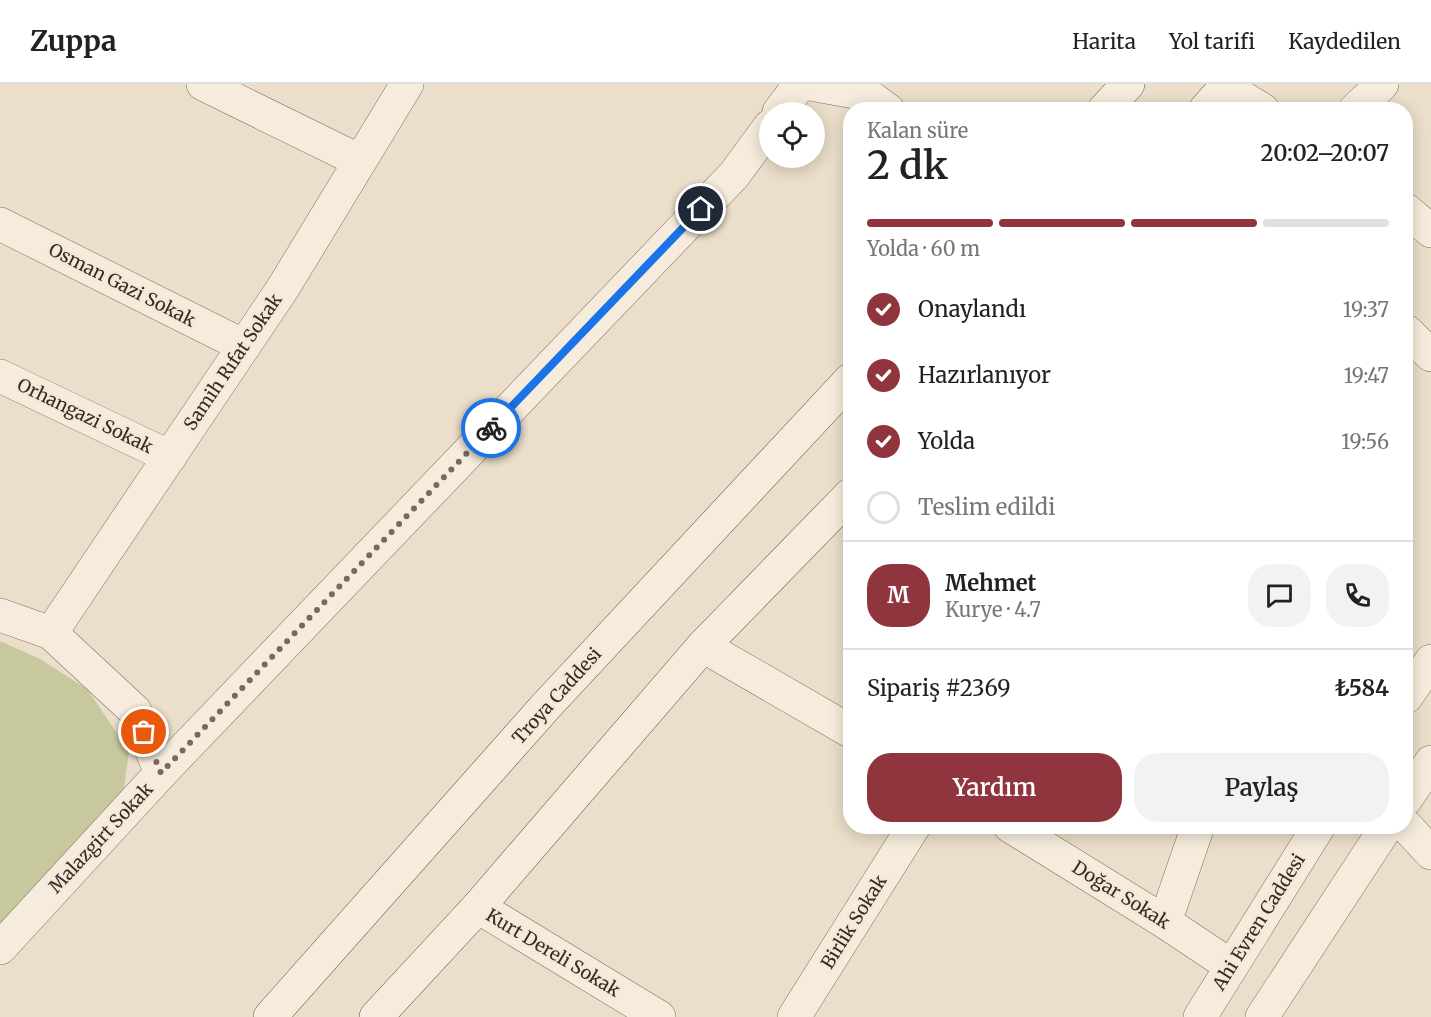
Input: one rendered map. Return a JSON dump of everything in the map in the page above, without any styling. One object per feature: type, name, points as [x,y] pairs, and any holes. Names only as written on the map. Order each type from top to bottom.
[{"type":"street","points":[[202,84],[360,161]]},
{"type":"street","name":"Samih Rıfat Sokak","points":[[51,633],[283,288],[407,84]]},
{"type":"street","points":[[786,102],[800,84]]},
{"type":"street","points":[[810,84],[866,94],[877,102]]},
{"type":"street","points":[[1111,102],[1128,84]]},
{"type":"street","points":[[1363,102],[1382,84]]},
{"type":"street","points":[[1219,94],[1241,102]]},
{"type":"street","name":"Malazgirt Sokak","points":[[0,948],[161,773],[734,175],[759,141]]},
{"type":"street","points":[[1413,216],[1431,231]]},
{"type":"street","name":"Osman Gazi Sokak","points":[[0,224],[244,346]]},
{"type":"street","points":[[1413,338],[1431,355]]},
{"type":"street","name":"Orhangazi Sokak","points":[[0,376],[170,457]]},
{"type":"street","name":"Troya Caddesi","points":[[270,1017],[546,706],[843,388]]},
{"type":"street","points":[[376,1017],[478,907],[703,646],[843,502]]},
{"type":"street","points":[[0,615],[51,633],[135,711],[161,773]]},
{"type":"street","points":[[703,646],[843,728]]},
{"type":"street","points":[[1413,687],[1431,661]]},
{"type":"street","points":[[1413,789],[1431,762]]},
{"type":"street","name":"Birlik Sokak","points":[[794,1017],[909,834]]},
{"type":"street","name":"Doğar Sokak","points":[[1023,834],[1232,966]]},
{"type":"street","points":[[1165,922],[1195,834]]},
{"type":"street","name":"Ahi Evren Caddesi","points":[[1200,1017],[1314,834]]},
{"type":"street","points":[[1262,1017],[1382,834]]},
{"type":"street","points":[[1413,834],[1431,853]]},
{"type":"street","name":"Kurt Dereli Sokak","points":[[478,907],[659,1017]]},
{"type":"green space","points":[[0,641],[40,659],[87,689],[129,751],[123,796],[0,925]]},
{"type":"way so far","points":[[144,732],[161,773],[491,428]]},
{"type":"route","points":[[491,428],[701,209]]}]
